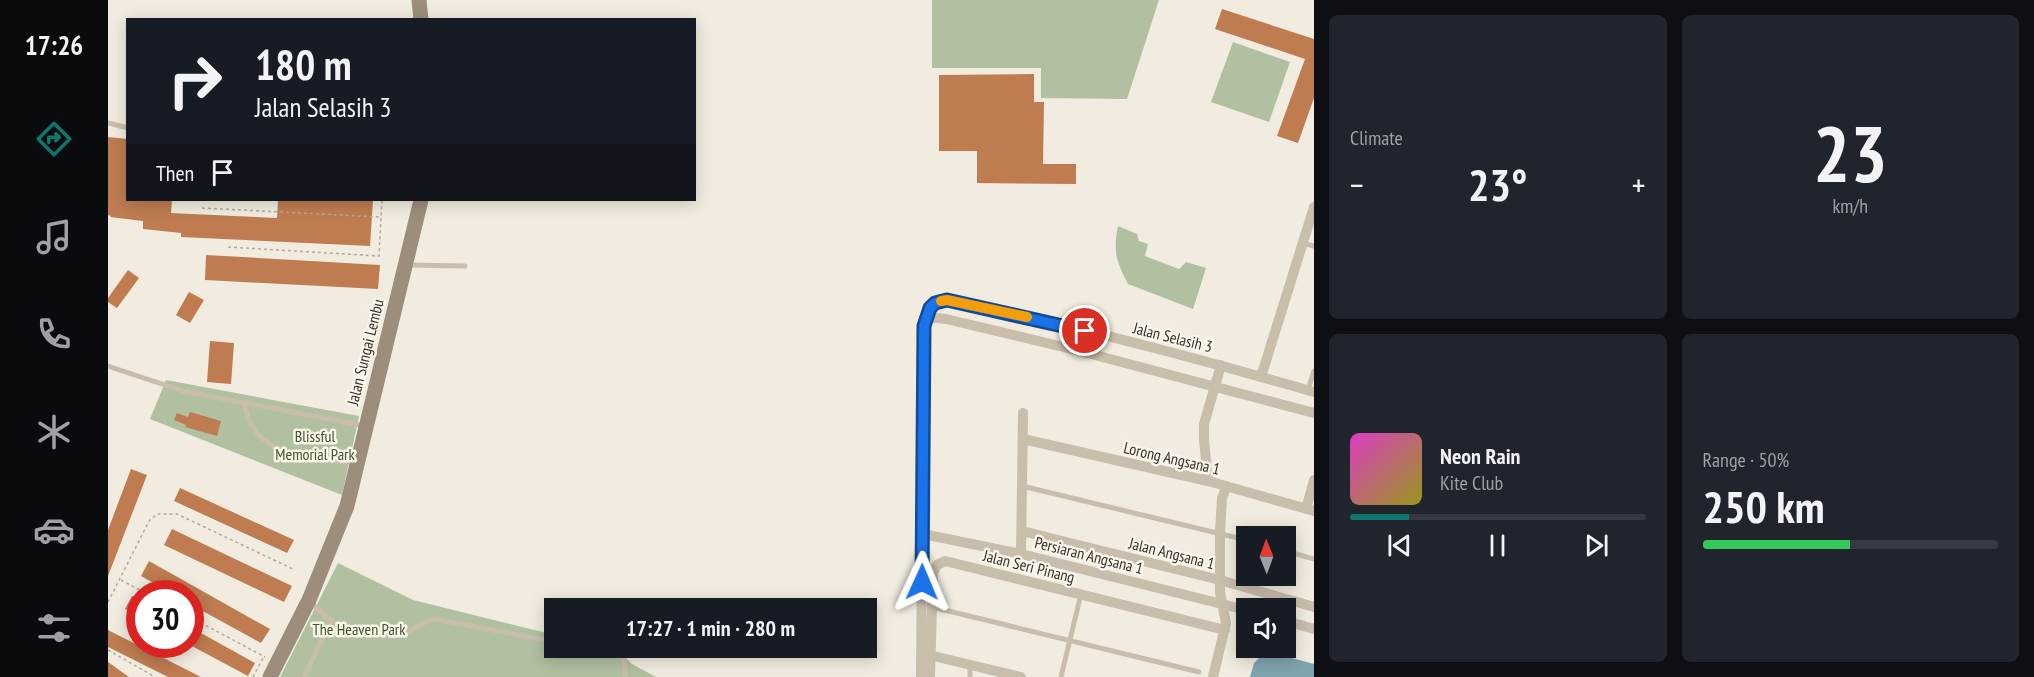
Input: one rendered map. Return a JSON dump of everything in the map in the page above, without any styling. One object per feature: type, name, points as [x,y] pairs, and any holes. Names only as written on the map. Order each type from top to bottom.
[{"type":"main road","points":[[419,0],[420,18]]},
{"type":"main road","name":"Jalan Sungai Lembu","points":[[270,666],[309,600],[347,506],[421,201]]},
{"type":"street","points":[[1261,377],[1314,207]]},
{"type":"street","name":"Jalan Selasih 3","points":[[928,317],[930,308],[935,303],[947,300],[1032,318],[1221,365],[1311,391]]},
{"type":"street","points":[[928,317],[946,319],[1076,350],[1314,413]]},
{"type":"street","name":"Jalan Seri Pinang","points":[[928,317],[924,326],[923,534],[926,654],[930,677]]},
{"type":"street","points":[[1208,481],[1204,424],[1221,365]]},
{"type":"street","points":[[1022,554],[1023,412]]},
{"type":"street","name":"Lorong Angsana 1","points":[[1023,439],[1208,481],[1310,510]]},
{"type":"street","points":[[1310,510],[1314,480]]},
{"type":"street","points":[[1213,677],[1225,630],[1220,580],[1220,533],[1222,498],[1227,486]]},
{"type":"street","name":"Jalan Angsana 1","points":[[1022,531],[1220,580],[1314,607]]},
{"type":"street","name":"Persiaran Angsana 1","points":[[923,534],[1022,554],[1236,607]]},
{"type":"street","name":"Jalan Seri Pinang","points":[[921,677],[932,607],[933,573],[937,565],[945,561],[1225,630]]},
{"type":"street","points":[[1296,624],[1314,629]]},
{"type":"street","points":[[926,654],[1005,675],[1021,677]]},
{"type":"lane","points":[[108,123],[126,128]]},
{"type":"lane","points":[[1303,243],[1314,246]]},
{"type":"lane","points":[[405,265],[465,266]]},
{"type":"lane","points":[[108,366],[183,391],[365,426]]},
{"type":"lane","points":[[1311,391],[1314,371]]},
{"type":"lane","points":[[244,403],[251,425],[266,443],[291,454],[357,464]]},
{"type":"lane","points":[[1022,486],[1236,537]]},
{"type":"lane","points":[[1296,554],[1314,560]]},
{"type":"lane","points":[[1061,677],[1081,594]]},
{"type":"lane","points":[[309,600],[331,620],[389,637],[401,635],[426,620],[435,619],[544,640]]},
{"type":"lane","points":[[932,607],[1199,672]]},
{"type":"lane","points":[[304,677],[331,620]]},
{"type":"lane","points":[[621,658],[624,662],[625,677]]},
{"type":"lane","points":[[970,665],[970,677]]},
{"type":"path","points":[[228,247],[380,256],[382,201]]},
{"type":"path","points":[[202,208],[381,217]]},
{"type":"path","points":[[108,602],[148,521],[157,514],[177,514],[296,570]]},
{"type":"path","points":[[120,580],[126,583]]},
{"type":"path","points":[[204,626],[270,666],[254,677]]},
{"type":"path","points":[[108,650],[155,677]]},
{"type":"green space","points":[[932,0],[1159,0],[1127,99],[1041,98],[1041,68],[932,68]]},
{"type":"green space","points":[[1233,42],[1290,62],[1269,122],[1211,102]]},
{"type":"green space","points":[[1118,226],[1137,234],[1139,241],[1148,244],[1145,256],[1179,269],[1186,262],[1206,268],[1193,309],[1128,284],[1117,256]]},
{"type":"green space","name":"Blissful Memorial Park","points":[[166,380],[359,416],[342,495],[150,419]]},
{"type":"green space","name":"The Heaven Park","points":[[338,563],[413,600],[544,632],[544,658],[626,658],[632,664],[656,677],[280,677]]},
{"type":"water","points":[[1259,658],[1292,658],[1314,664],[1314,677],[1250,677],[1254,663]]},
{"type":"building","points":[[1222,9],[1314,39],[1314,98],[1298,143],[1277,136],[1305,59],[1215,29]]},
{"type":"building","points":[[1034,74],[1034,102],[1044,102],[1043,164],[1076,164],[1076,184],[977,183],[977,151],[939,151],[939,75]]},
{"type":"building","points":[[108,137],[126,139],[126,201],[172,201],[171,213],[277,218],[278,201],[373,201],[370,246],[181,237],[181,233],[143,229],[143,221],[108,215]]},
{"type":"building","points":[[206,255],[380,265],[378,289],[205,280]]},
{"type":"building","points":[[128,270],[139,278],[117,308],[108,302],[108,298]]},
{"type":"building","points":[[189,292],[204,300],[190,323],[176,315]]},
{"type":"building","points":[[210,341],[234,343],[231,384],[207,382]]},
{"type":"building","points":[[190,412],[221,421],[217,436],[185,427],[186,425],[174,420],[177,413],[188,417]]},
{"type":"building","points":[[131,469],[147,475],[108,576],[108,530]]},
{"type":"building","points":[[180,488],[294,540],[287,553],[174,501]]},
{"type":"building","points":[[172,529],[292,586],[284,602],[164,545]]},
{"type":"building","points":[[149,561],[183,580],[148,580],[141,576]]},
{"type":"building","points":[[204,592],[270,629],[261,643],[204,612]]},
{"type":"building","points":[[108,630],[126,639],[126,656],[108,647]]},
{"type":"building","points":[[204,635],[255,663],[248,676],[204,652]]},
{"type":"building","points":[[130,658],[163,658],[201,677],[168,677]]},
{"type":"building","points":[[108,662],[129,677],[108,677]]},
{"type":"slow traffic","points":[[941,301],[947,300],[1027,317]]},
{"type":"route","points":[[922,582],[924,326],[930,308],[935,303],[947,300],[1085,331]]}]
